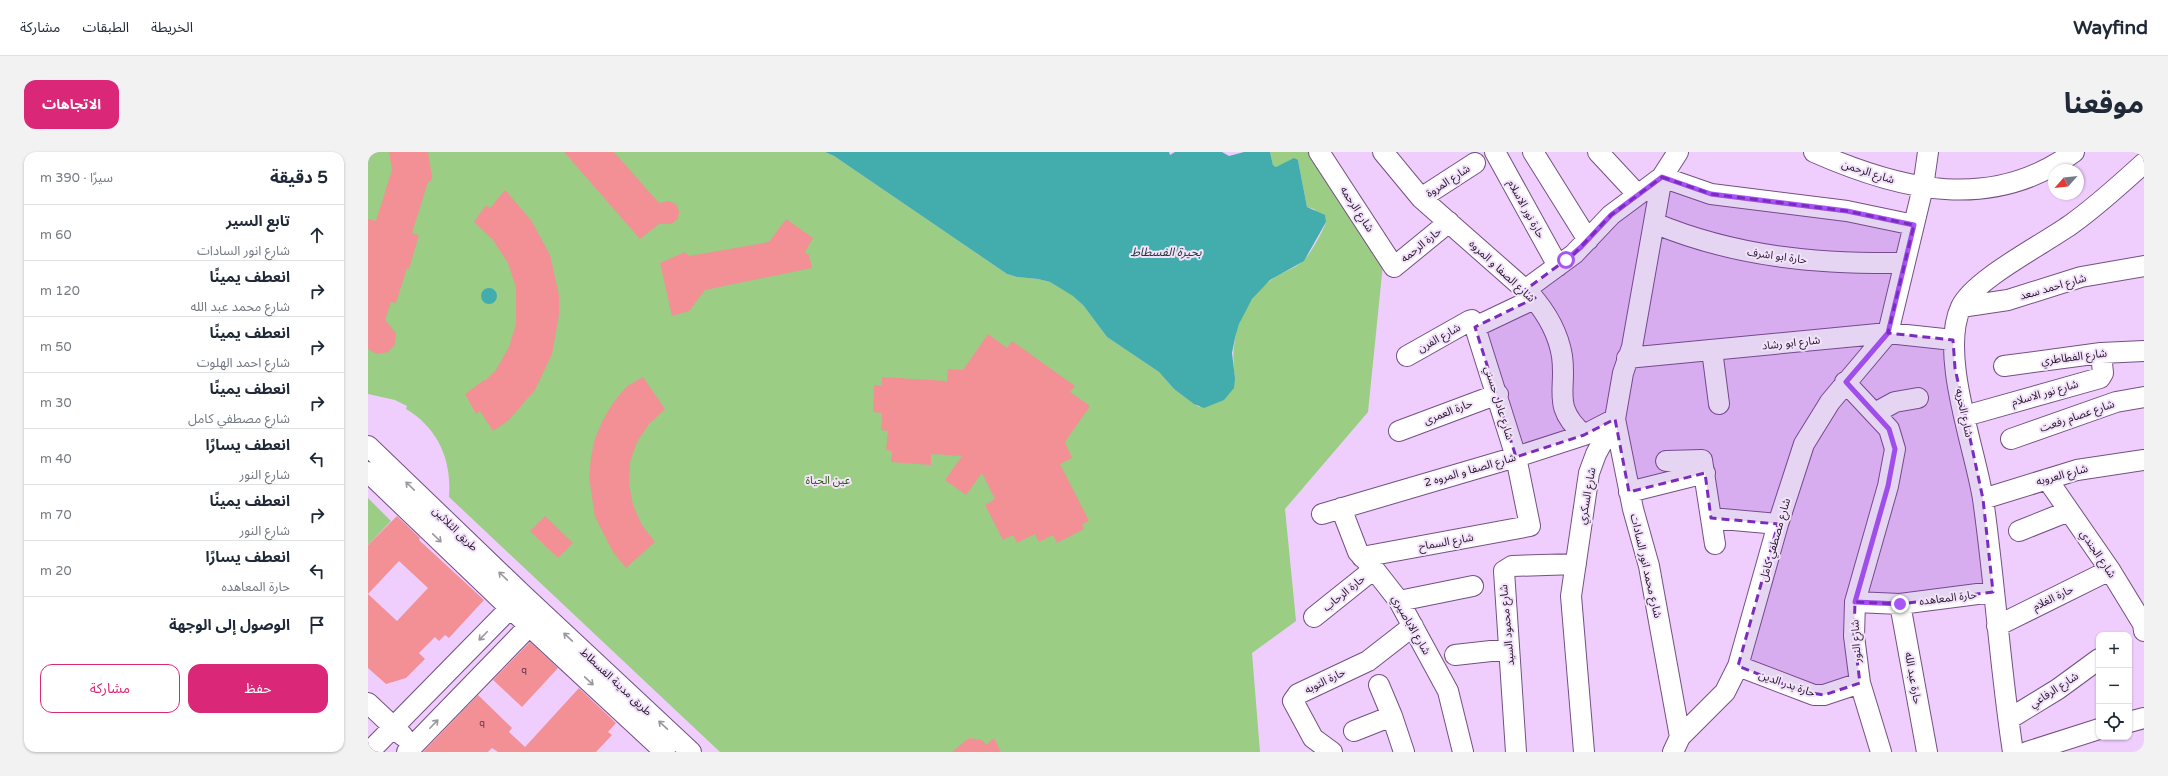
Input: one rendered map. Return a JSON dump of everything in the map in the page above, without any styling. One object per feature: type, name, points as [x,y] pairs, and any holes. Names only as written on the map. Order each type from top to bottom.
[{"type":"street","name":"شارع الرحمه","points":[[1319,152],[1394,267]]},
{"type":"street","name":"شارع الصفا و المروه","points":[[1383,152],[1421,198],[1530,294],[1544,312],[1558,341],[1562,357],[1561,396],[1563,408],[1575,428],[1584,435]]},
{"type":"street","name":"حارة نور الاسلام","points":[[1495,152],[1558,266]]},
{"type":"street","points":[[1534,152],[1588,240]]},
{"type":"street","points":[[1598,152],[1638,195]]},
{"type":"street","points":[[1678,152],[1662,177],[1711,194],[1847,211],[1914,225]]},
{"type":"street","name":"شارع الرحمن","points":[[1814,152],[1865,172],[1923,187],[1947,190],[1972,190],[1996,187],[2042,172],[2074,152]]},
{"type":"street","points":[[1888,333],[1923,187],[1928,152]]},
{"type":"street","name":"شارع المروة","points":[[1421,198],[1475,163]]},
{"type":"street","name":"شارع الحريه","points":[[2013,750],[1983,499],[1955,368],[1953,334],[1961,307],[1973,292],[1996,273],[2073,223],[2144,163]]},
{"type":"street","name":"شارع الفرن","points":[[1407,356],[1472,320],[1476,326],[1530,294],[1558,266],[1574,254],[1611,215],[1662,177]]},
{"type":"street","name":"شارع السكري","points":[[1584,752],[1572,603],[1576,564],[1589,474],[1596,454],[1615,419],[1620,388],[1632,347],[1662,177]]},
{"type":"street","name":"حارة الرحمه","points":[[1394,267],[1448,222]]},
{"type":"street","name":"حارة ابو اشرف","points":[[1654,223],[1694,239],[1775,257],[1828,263],[1904,263]]},
{"type":"street","name":"شارع احمد سعد","points":[[1961,307],[2008,300],[2081,277],[2144,266]]},
{"type":"street","name":"شارع عادل حسني","points":[[1476,326],[1516,457],[1530,526]]},
{"type":"street","name":"شارع ابو رشاد","points":[[1628,358],[1888,333],[1953,340]]},
{"type":"street","name":"شارع مصطفي كامل","points":[[1677,748],[1725,692],[1738,666],[1778,524],[1804,444],[1816,422],[1846,382],[1888,333]]},
{"type":"street","points":[[1712,350],[1719,404]]},
{"type":"street","name":"شارع الفطاطري","points":[[2004,366],[2101,353],[2144,350]]},
{"type":"street","name":"شارع نور الاسلام","points":[[1965,416],[2100,378],[2103,373],[2101,353]]},
{"type":"street","name":"شارع النور","points":[[1846,382],[1889,429],[1895,449],[1888,486],[1855,602],[1854,636],[1860,683],[1881,752]]},
{"type":"street","name":"حارة العمرى","points":[[1399,431],[1498,394]]},
{"type":"street","name":"شارع عصام رفعت","points":[[2011,439],[2116,402],[2144,397]]},
{"type":"street","points":[[1875,413],[1895,402],[1918,398]]},
{"type":"street","name":"شارع الصفا و المروه 2","points":[[1322,514],[1516,457],[1584,435],[1615,419]]},
{"type":"street","name":"شارع محمد انور السادات","points":[[1615,419],[1629,492],[1648,566],[1677,748]]},
{"type":"street","name":"طريق الثلاثين","points":[[368,446],[517,602]]},
{"type":"street","points":[[1666,461],[1700,460],[1703,462],[1714,544]]},
{"type":"street","name":"شارع العروبه","points":[[1983,499],[2077,470],[2144,460]]},
{"type":"street","name":"طريق الثلاثين","points":[[368,472],[536,619]]},
{"type":"street","points":[[1629,492],[1705,473]]},
{"type":"street","name":"شارع الجندي","points":[[2047,479],[2110,570],[2140,628]]},
{"type":"street","name":"شارع الاباصيري","points":[[1341,508],[1368,562],[1399,601],[1414,626],[1448,691],[1463,752]]},
{"type":"street","points":[[2019,531],[2070,511]]},
{"type":"street","points":[[1711,518],[1778,524]]},
{"type":"street","name":"شارع السماح","points":[[1368,562],[1530,526]]},
{"type":"street","name":"حارة الرحاب","points":[[1314,617],[1368,562]]},
{"type":"street","name":"شارع محمود السيد","points":[[1516,752],[1504,571],[1512,566],[1576,564]]},
{"type":"street","name":"حارة الغلام","points":[[1997,626],[2110,570]]},
{"type":"street","points":[[1399,601],[1473,586]]},
{"type":"street","name":"حارة المعاهده","points":[[1855,602],[1900,604],[1993,592]]},
{"type":"street","points":[[369,752],[517,602]]},
{"type":"street","name":"حارة عبد الله","points":[[1900,604],[1926,752]]},
{"type":"street","points":[[368,703],[394,727],[410,749],[536,619]]},
{"type":"street","name":"طريق مدينة الفسطاط","points":[[536,619],[655,749]]},
{"type":"street","name":"طريق مدينة الفسطاط","points":[[536,619],[691,752]]},
{"type":"street","name":"حارة التوبه","points":[[1332,752],[1313,738],[1293,701],[1294,698],[1298,694],[1368,661],[1414,626]]},
{"type":"street","points":[[1455,655],[1509,649]]},
{"type":"street","name":"شارع الرفاعي","points":[[2009,720],[2058,689],[2096,661]]},
{"type":"street","name":"حارة بدر الدين","points":[[1738,666],[1814,695],[1824,695],[1860,683]]},
{"type":"street","points":[[1379,685],[1392,716],[1404,752]]},
{"type":"street","points":[[1354,731],[1392,716]]},
{"type":"street","points":[[2132,721],[2144,718]]},
{"type":"street","points":[[2013,750],[2096,730]]},
{"type":"highlighted area","points":[[1662,177],[1711,194],[1847,211],[1914,225],[1888,333],[1953,340],[1955,368],[1983,499],[1993,592],[1900,604],[1855,602],[1854,636],[1860,683],[1824,695],[1804,692],[1738,666],[1778,524],[1711,518],[1705,473],[1629,492],[1615,419],[1584,435],[1516,457],[1475,327],[1535,298],[1525,290],[1574,254],[1611,215]]},
{"type":"green space","name":"عين الحياة","points":[[368,152],[825,152],[834,156],[1007,274],[1050,282],[1074,296],[1083,305],[1107,337],[1159,372],[1174,389],[1199,407],[1235,378],[1234,350],[1236,337],[1244,311],[1251,300],[1260,289],[1271,280],[1303,261],[1316,243],[1326,222],[1314,209],[1307,207],[1298,160],[1276,167],[1273,165],[1270,152],[1308,152],[1316,155],[1383,264],[1368,412],[1285,509],[1296,621],[1252,653],[1260,752],[720,752],[449,497],[448,470],[445,458],[441,446],[427,426],[406,409],[407,406],[395,400],[368,394]]},
{"type":"green space","points":[[368,498],[391,521],[368,545]]},
{"type":"water","name":"بحيرة الفسطاط","points":[[825,152],[1169,152],[1170,155],[1175,152],[1222,152],[1229,156],[1244,152],[1270,152],[1273,165],[1276,167],[1294,158],[1298,160],[1307,207],[1325,215],[1326,222],[1304,261],[1270,280],[1252,299],[1239,324],[1235,338],[1232,353],[1235,378],[1234,388],[1224,400],[1204,408],[1194,404],[1174,389],[1159,372],[1107,337],[1083,305],[1073,296],[1050,282],[1007,274],[834,156]]},
{"type":"water","points":[[486,288],[492,288],[497,293],[495,302],[492,304],[486,304],[481,299],[481,293]]},
{"type":"building","points":[[389,152],[428,152],[432,176],[431,181],[428,182],[412,233],[419,235],[409,269],[407,268],[396,303],[391,302],[385,320],[396,333],[395,344],[388,352],[377,354],[368,349],[368,219],[376,221],[392,170]]},
{"type":"building","points":[[564,152],[614,152],[659,203],[669,201],[676,204],[679,211],[678,219],[671,224],[659,224],[640,239]]},
{"type":"building","points":[[505,190],[531,220],[550,255],[559,295],[559,315],[552,354],[535,390],[509,420],[493,431],[480,411],[476,414],[465,394],[484,380],[485,381],[496,370],[509,347],[516,324],[516,288],[508,263],[493,240],[474,222],[486,205],[490,208]]},
{"type":"building","points":[[786,219],[813,238],[805,252],[809,255],[812,268],[705,290],[689,311],[672,316],[660,263],[685,252],[689,256],[769,242]]},
{"type":"building","points":[[988,334],[1007,348],[1012,341],[1075,386],[1070,392],[1090,406],[1065,442],[1072,458],[1060,464],[1089,521],[1082,524],[1084,529],[1057,543],[1053,535],[1039,542],[1035,534],[1017,543],[1013,535],[1003,540],[985,505],[995,499],[982,473],[966,495],[945,480],[962,456],[931,454],[931,465],[891,462],[892,451],[886,450],[888,431],[881,430],[882,413],[873,412],[874,385],[881,386],[882,377],[947,381],[948,369],[963,370]]},
{"type":"building","points":[[643,377],[665,409],[649,424],[637,442],[630,462],[629,484],[633,505],[642,525],[655,542],[626,568],[613,552],[595,517],[589,477],[595,438],[603,420],[613,403],[626,387]]},
{"type":"building","points":[[397,516],[420,538],[419,540],[484,600],[449,638],[445,635],[439,641],[435,637],[419,653],[425,659],[406,678],[386,684],[368,668],[368,594],[368,545]],"holes":[[[399,561],[428,588],[397,621],[368,594]]]},
{"type":"building","points":[[545,516],[573,543],[558,558],[530,531]]},
{"type":"building","points":[[530,642],[558,668],[522,707],[493,680]]},
{"type":"building","points":[[579,688],[616,723],[608,732],[612,735],[596,752],[498,752],[492,748],[488,752],[423,752],[478,695],[512,728],[509,732],[525,747]]},
{"type":"building","points":[[969,738],[982,740],[986,745],[994,738],[1001,752],[952,752]]},
{"type":"route","points":[[1566,260],[1574,254],[1611,215],[1662,177],[1687,187],[1711,194],[1733,198],[1847,211],[1914,225],[1888,333],[1846,382],[1889,429],[1895,449],[1888,486],[1855,602],[1900,604]]}]
